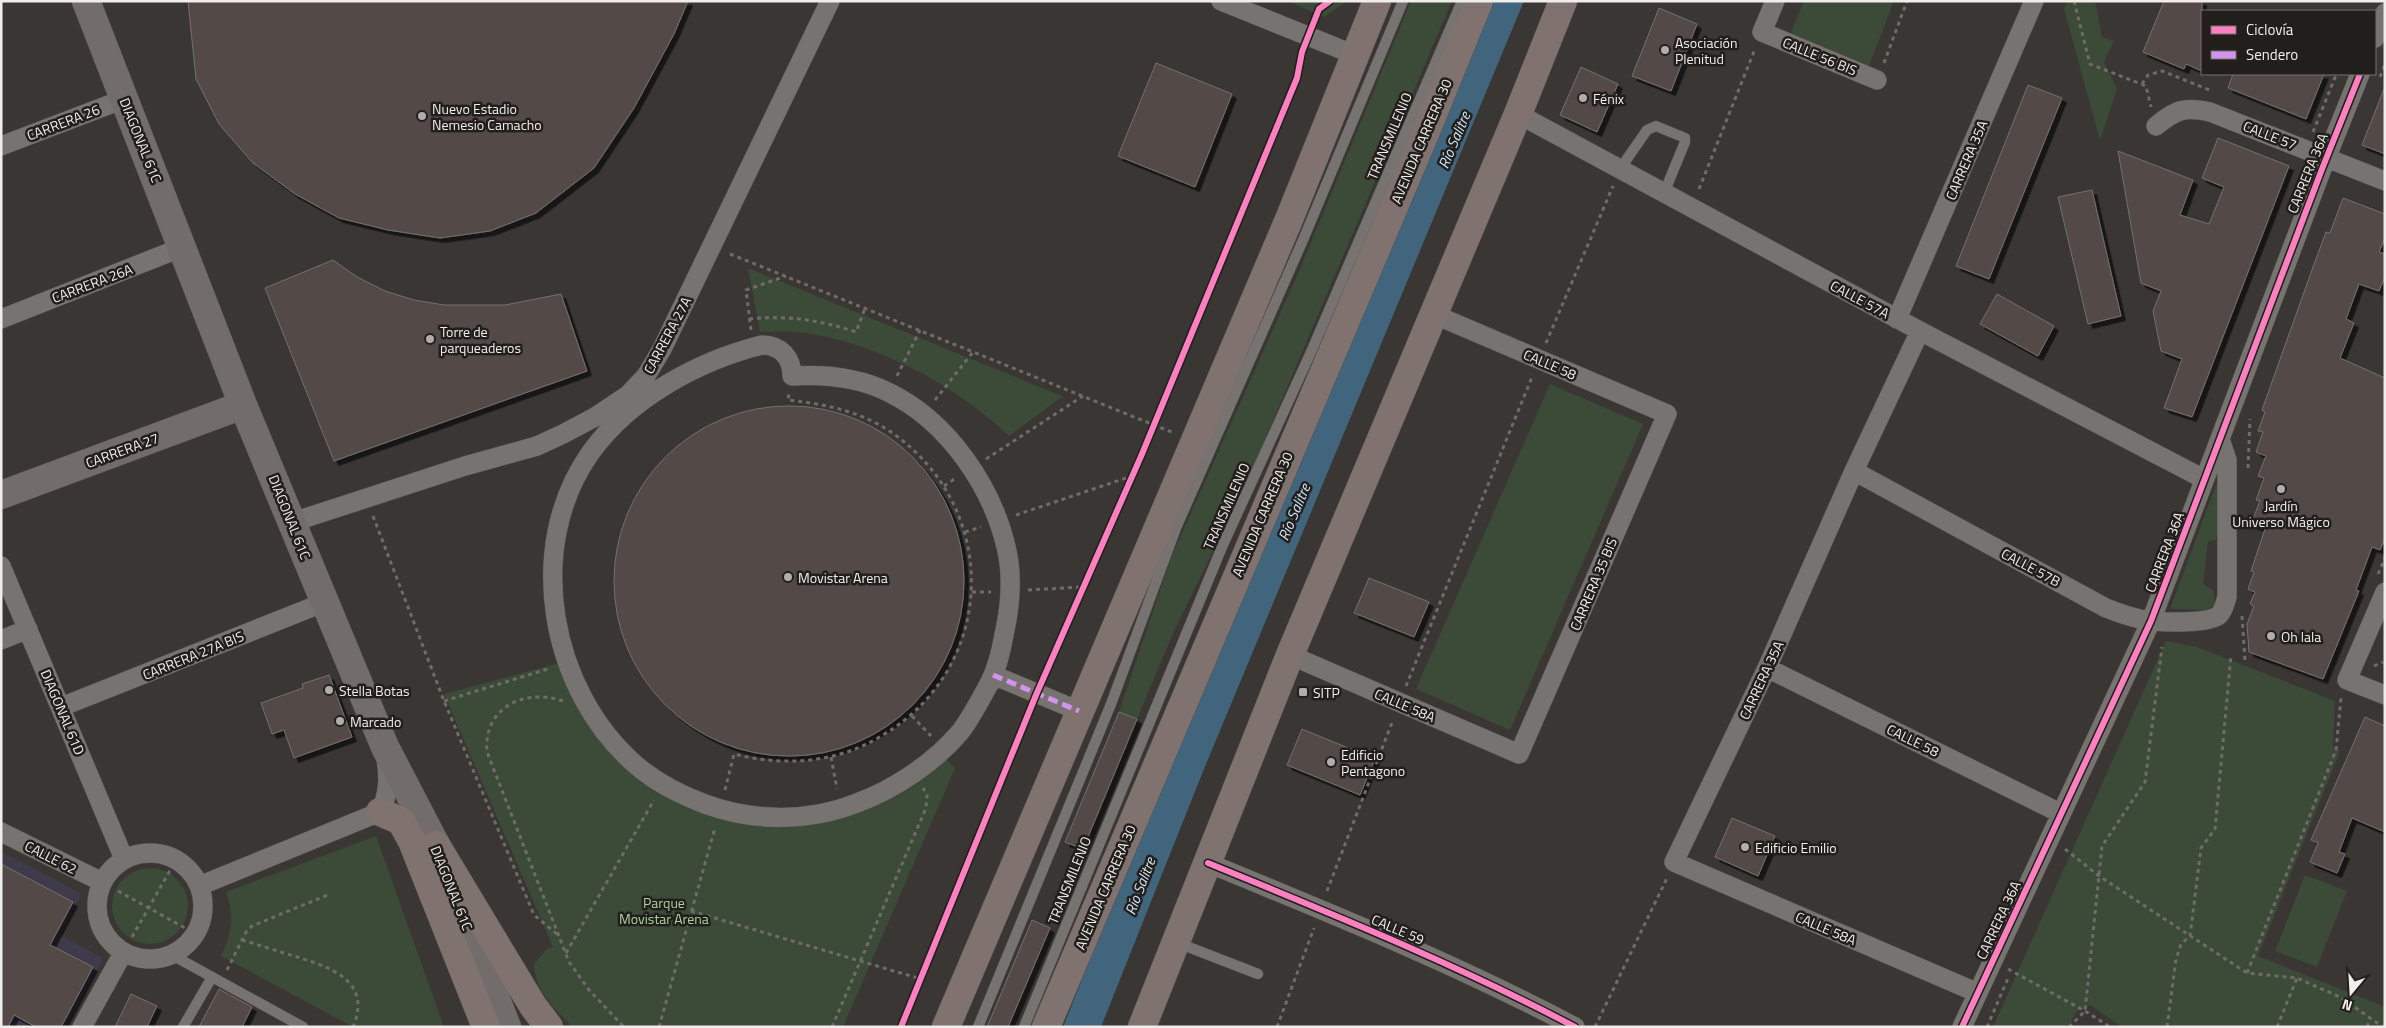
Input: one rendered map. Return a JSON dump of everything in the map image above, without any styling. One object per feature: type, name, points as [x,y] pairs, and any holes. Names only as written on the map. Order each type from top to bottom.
[{"type":"highway","points":[[946,1027],[1193,440],[1286,226],[1377,1]]},
{"type":"highway","name":"AVENIDA CARRERA 30","points":[[1046,1027],[1425,134],[1479,1]]},
{"type":"highway","points":[[1142,1027],[1290,656],[1518,114],[1563,1]]},
{"type":"highway","points":[[380,812],[401,821],[412,841],[486,1027]]},
{"type":"highway","points":[[436,845],[533,1006],[549,1027]]},
{"type":"highway","points":[[934,1027],[960,991]]},
{"type":"main road","name":"DIAGONAL 61C","points":[[86,1],[243,404],[385,747],[436,845],[507,1027]]},
{"type":"main road","name":"CARRERA 27","points":[[1,495],[243,404]]},
{"type":"street","name":"CARRERA 27A","points":[[293,522],[465,466],[537,446],[594,417],[628,395],[646,376],[662,349],[830,1]]},
{"type":"street","points":[[1221,1],[1355,55]]},
{"type":"street","points":[[1762,32],[1775,1]]},
{"type":"street","name":"CARRERA 35A","points":[[1897,319],[2034,1]]},
{"type":"street","points":[[2376,36],[2385,13]]},
{"type":"street","name":"CALLE 56 BIS","points":[[1762,32],[1877,80]]},
{"type":"street","name":"CARRERA 36A","points":[[1962,1027],[2060,812],[2151,621],[2326,157],[2360,75]]},
{"type":"street","name":"CARRERA 26","points":[[1,146],[124,99]]},
{"type":"street","name":"CALLE 57","points":[[2156,126],[2172,113],[2193,108],[2210,112],[2385,181]]},
{"type":"street","name":"CALLE 57A","points":[[1518,114],[1897,319],[2204,480]]},
{"type":"street","name":"CARRERA 26A","points":[[1,319],[183,247]]},
{"type":"street","name":"CALLE 58","points":[[1433,314],[1667,414]]},
{"type":"street","name":"CARRERA 35A","points":[[1674,862],[1767,668],[1854,471],[1920,331]]},
{"type":"street","points":[[769,345],[783,352],[790,361],[792,376],[816,375],[864,382],[888,392],[923,414],[951,442],[972,468],[998,521],[1008,554],[1011,591],[1004,638],[993,675],[962,730],[944,748],[903,779],[869,799],[841,810],[812,816],[761,817],[720,809],[683,795],[637,766],[603,728],[575,684],[567,663],[557,617],[553,574],[554,552],[564,505],[581,468],[592,451],[613,427],[653,395],[693,371],[753,348],[769,345]]},
{"type":"street","name":"CARRERA 35 BIS","points":[[1520,754],[1667,414]]},
{"type":"street","name":"CALLE 57B","points":[[1854,471],[2106,608],[2151,621],[2212,619],[2220,614],[2227,598],[2227,460],[2220,440]]},
{"type":"street","name":"DIAGONAL 61D","points":[[1,566],[124,859]]},
{"type":"street","points":[[2385,592],[2347,680],[2385,695]]},
{"type":"street","name":"CARRERA 27A BIS","points":[[61,707],[325,602]]},
{"type":"street","points":[[1,640],[28,629]]},
{"type":"street","name":"CALLE 58A","points":[[1290,656],[1520,754]]},
{"type":"street","name":"CALLE 58","points":[[1767,668],[2060,812]]},
{"type":"street","points":[[993,675],[1079,711]]},
{"type":"street","points":[[199,886],[380,812],[386,800],[388,786],[385,747]]},
{"type":"street","name":"CALLE 62","points":[[1,832],[102,882]]},
{"type":"street","points":[[150,853],[176,860],[194,876],[199,886],[203,902],[202,919],[196,934],[185,947],[172,955],[156,960],[139,959],[123,953],[110,943],[99,922],[96,898],[102,882],[111,869],[124,859],[150,853]]},
{"type":"street","name":"CALLE 59","points":[[1208,862],[1465,972],[1575,1027]]},
{"type":"street","name":"CALLE 58A","points":[[1674,862],[1978,993]]},
{"type":"street","points":[[82,1027],[123,953]]},
{"type":"lane","name":"TRANSMILENIO","points":[[978,1027],[1110,704],[1176,528],[1303,240],[1403,1]]},
{"type":"lane","name":"TRANSMILENIO","points":[[1024,1027],[1222,547],[1311,352],[1462,1]]},
{"type":"lane","points":[[1620,169],[1647,130],[1656,126],[1685,138],[1664,193]]},
{"type":"lane","points":[[1176,942],[1258,974]]},
{"type":"lane","points":[[172,955],[221,982],[289,1024],[303,1027]]},
{"type":"lane","points":[[183,1027],[212,977]]},
{"type":"path","points":[[1877,80],[1907,1]]},
{"type":"path","points":[[2074,1],[2090,64],[2146,86],[2156,126]]},
{"type":"path","points":[[1691,208],[1762,32]]},
{"type":"path","points":[[2378,81],[2385,64]]},
{"type":"path","points":[[2142,84],[2148,75],[2162,72],[2216,92]]},
{"type":"path","points":[[2304,128],[2312,132],[2337,75]]},
{"type":"path","points":[[1277,1027],[1399,703],[1539,359],[1620,169]]},
{"type":"path","points":[[712,247],[1193,440]]},
{"type":"path","points":[[753,348],[746,290],[786,276]]},
{"type":"path","points":[[749,319],[791,317],[812,320],[856,332],[865,308]]},
{"type":"path","points":[[888,392],[920,330]]},
{"type":"path","points":[[923,414],[974,352]]},
{"type":"path","points":[[659,1027],[734,754],[756,759],[791,762],[831,757],[868,745],[912,716],[928,699],[952,665],[965,632],[972,592],[971,559],[965,532],[944,486],[919,456],[890,432],[857,414],[820,403],[788,400],[792,376]]},
{"type":"path","points":[[944,486],[1083,396]]},
{"type":"path","points":[[2248,477],[2251,412]]},
{"type":"path","points":[[1151,432],[1157,416]]},
{"type":"path","points":[[1128,484],[1135,468]]},
{"type":"path","points":[[965,532],[1132,476]]},
{"type":"path","points":[[366,498],[444,701],[534,914],[558,935]]},
{"type":"path","points":[[1079,596],[1086,579]]},
{"type":"path","points":[[2242,611],[2245,660]]},
{"type":"path","points":[[2069,1027],[2085,1010],[2102,846],[2145,782],[2162,644]]},
{"type":"path","points":[[2167,1027],[2176,959],[2180,944],[2190,936],[2201,848],[2215,829],[2231,655]]},
{"type":"path","points":[[444,701],[567,663]]},
{"type":"path","points":[[570,704],[550,697],[538,696],[514,701],[498,715],[491,725],[487,744],[489,758],[565,953],[576,974],[624,1027]]},
{"type":"path","points":[[2247,972],[2336,750],[2341,699]]},
{"type":"path","points":[[912,716],[944,748]]},
{"type":"path","points":[[831,757],[841,810]]},
{"type":"path","points":[[832,1027],[928,801],[924,790],[911,781],[903,779]]},
{"type":"path","points":[[565,953],[663,784]]},
{"type":"path","points":[[2049,838],[2099,876],[2247,972],[2298,978],[2340,997],[2383,1027]]},
{"type":"path","points":[[123,953],[176,860]]},
{"type":"path","points":[[1596,1027],[1674,862]]},
{"type":"path","points":[[102,882],[196,934]]},
{"type":"path","points":[[221,982],[246,932],[258,922],[330,894]]},
{"type":"path","points":[[691,911],[921,979]]},
{"type":"path","points":[[242,940],[327,967],[346,978],[353,987],[357,998],[358,1008],[353,1027]]},
{"type":"path","points":[[1992,962],[2085,1010],[2110,1027]]},
{"type":"path","points":[[917,987],[924,970]]},
{"type":"path","points":[[2277,1027],[2298,978]]},
{"type":"path","points":[[2074,1027],[2078,1017]]},
{"type":"path","points":[[2367,1027],[2370,1019]]},
{"type":"shaded area","points":[[1,851],[82,894],[60,935],[103,958],[66,1027],[1,1027]]},
{"type":"green space","points":[[1287,1],[1347,1],[1324,17]]},
{"type":"green space","points":[[1411,1],[1452,1],[1245,486],[1175,629],[1137,719],[1119,712],[1171,558],[1300,269]]},
{"type":"green space","points":[[1804,1],[1894,1],[1869,66],[1790,35]]},
{"type":"green space","points":[[2067,1],[2095,1],[2102,37],[2114,41],[2104,62],[2117,89],[2100,140],[2064,9]]},
{"type":"green space","points":[[748,268],[1063,396],[1009,436],[963,399],[937,382],[881,354],[824,336],[795,332],[760,332]]},
{"type":"green space","points":[[1550,384],[1643,424],[1510,730],[1416,689]]},
{"type":"green space","points":[[2219,477],[2219,529],[2216,540],[2208,541],[2203,584],[2214,591],[2215,603],[2209,610],[2170,609]]},
{"type":"green space","points":[[2166,641],[2197,647],[2335,701],[2333,749],[2340,751],[2258,956],[2385,1007],[2385,1027],[2122,1027],[2090,1005],[2076,1012],[2069,1027],[1993,1027]]},
{"type":"green space","name":"Parque Movistar Arena","points":[[570,660],[619,744],[685,792],[780,814],[868,796],[935,748],[955,768],[843,1027],[572,1027],[552,1006],[538,984],[534,964],[547,949],[553,947],[444,694]]},
{"type":"green space","points":[[376,836],[444,1027],[353,1027],[221,956],[228,940],[231,924],[231,909],[226,892]]},
{"type":"green space","points":[[150,868],[164,871],[177,879],[185,892],[188,906],[185,920],[177,933],[164,941],[150,944],[136,941],[123,933],[115,920],[112,906],[115,892],[123,879],[136,871]]},
{"type":"green space","points":[[2305,875],[2347,891],[2317,967],[2275,951]]},
{"type":"water","name":"Río Salitre","points":[[1482,1],[1524,1],[1204,769],[1101,1027],[1063,1027],[1176,744]]},
{"type":"building","name":"Nuevo Estadio Nemesio Camacho","points":[[188,1],[688,1],[674,34],[634,108],[594,168],[536,213],[490,231],[440,238],[388,230],[339,218],[295,194],[253,163],[219,124],[196,79]]},
{"type":"building","points":[[2164,1],[2202,1],[2201,71],[2186,64],[2184,69],[2143,52]]},
{"type":"building","name":"Asociación Plenitud","points":[[1659,8],[1697,24],[1671,91],[1632,76]]},
{"type":"building","points":[[1156,63],[1232,94],[1195,187],[1118,156]]},
{"type":"building","points":[[1581,67],[1618,84],[1597,132],[1560,115]]},
{"type":"building","points":[[2233,75],[2324,75],[2306,119],[2228,88]]},
{"type":"building","points":[[2028,85],[2062,98],[1989,279],[1956,266]]},
{"type":"building","points":[[2385,90],[2385,154],[2362,145]]},
{"type":"building","points":[[2218,138],[2289,166],[2192,417],[2164,408],[2182,359],[2161,351],[2153,311],[2161,291],[2141,283],[2118,151],[2193,180],[2180,215],[2209,224],[2224,187],[2202,178]]},
{"type":"building","points":[[2092,190],[2121,316],[2088,324],[2058,197]]},
{"type":"building","points":[[2343,198],[2385,214],[2385,238],[2379,252],[2385,254],[2385,277],[2379,291],[2359,284],[2346,319],[2354,323],[2340,358],[2385,378],[2385,538],[2380,550],[2372,547],[2356,590],[2359,591],[2323,679],[2249,652],[2247,624],[2254,606],[2250,604],[2255,592],[2248,589],[2254,572],[2251,571],[2265,529],[2251,524],[2260,501],[2256,500],[2264,478],[2258,476],[2266,456],[2256,452],[2263,432],[2258,431],[2265,412],[2262,410],[2326,232],[2330,233]]},
{"type":"building","name":"Torre de parqueaderos","points":[[333,260],[357,277],[385,291],[414,300],[444,305],[505,305],[561,294],[587,371],[334,461],[265,288]]},
{"type":"building","points":[[1997,294],[2054,326],[2038,356],[1980,324]]},
{"type":"building","name":"Movistar Arena","points":[[789,406],[823,409],[856,419],[886,435],[913,457],[935,484],[951,514],[961,547],[964,581],[961,615],[951,648],[935,678],[913,705],[886,727],[856,743],[823,753],[789,756],[755,753],[722,743],[692,727],[665,705],[643,678],[627,648],[617,615],[614,581],[617,547],[627,514],[643,484],[665,457],[692,435],[722,419],[755,409]]},
{"type":"building","points":[[1369,578],[1429,602],[1414,637],[1354,613]]},
{"type":"building","points":[[329,675],[352,737],[294,758],[284,730],[272,734],[261,703],[303,688],[302,684]]},
{"type":"building","points":[[1119,712],[1137,719],[1083,849],[1065,842]]},
{"type":"building","points":[[2365,717],[2385,726],[2385,832],[2352,818],[2339,852],[2345,854],[2337,873],[2310,862],[2318,843],[2311,840]]},
{"type":"building","name":"Edificio Pentagono","points":[[1302,729],[1375,759],[1360,795],[1287,765]]},
{"type":"building","name":"Edificio Emilio","points":[[1732,818],[1775,836],[1758,876],[1715,857]]},
{"type":"building","points":[[1,864],[73,902],[50,945],[93,967],[61,1027],[36,1027],[14,1015],[8,1027],[1,1027]]},
{"type":"building","points":[[1032,920],[1050,928],[1008,1027],[987,1027]]},
{"type":"building","points":[[219,989],[252,1007],[242,1027],[199,1027]]},
{"type":"building","points":[[131,994],[157,1006],[147,1027],[115,1027]]},
{"type":"marked path","points":[[993,675],[1079,711]]},
{"type":"cycle path","points":[[901,1027],[1036,695],[1142,454],[1297,78],[1302,52],[1319,9],[1330,1]]},
{"type":"cycle path","points":[[1962,1027],[2151,621],[2322,169],[2360,75]]},
{"type":"cycle path","points":[[1208,863],[1439,961],[1575,1027]]},
{"type":"place","name":"Asociación Plenitud","points":[[1665,50]]},
{"type":"place","name":"Fénix","points":[[1583,98]]},
{"type":"place","name":"Nuevo Estadio Nemesio Camacho","points":[[422,116]]},
{"type":"place","name":"Torre de parqueaderos","points":[[430,339]]},
{"type":"place","name":"Jardín Universo Mágico","points":[[2281,489]]},
{"type":"place","name":"Movistar Arena","points":[[788,577]]},
{"type":"place","name":"Oh lala","points":[[2271,636]]},
{"type":"place","name":"Stella Botas","points":[[329,690]]},
{"type":"place","name":"SITP","points":[[1303,692]]},
{"type":"place","name":"Marcado","points":[[340,721]]},
{"type":"place","name":"Edificio Pentagono","points":[[1331,762]]},
{"type":"place","name":"Edificio Emilio","points":[[1745,847]]}]
